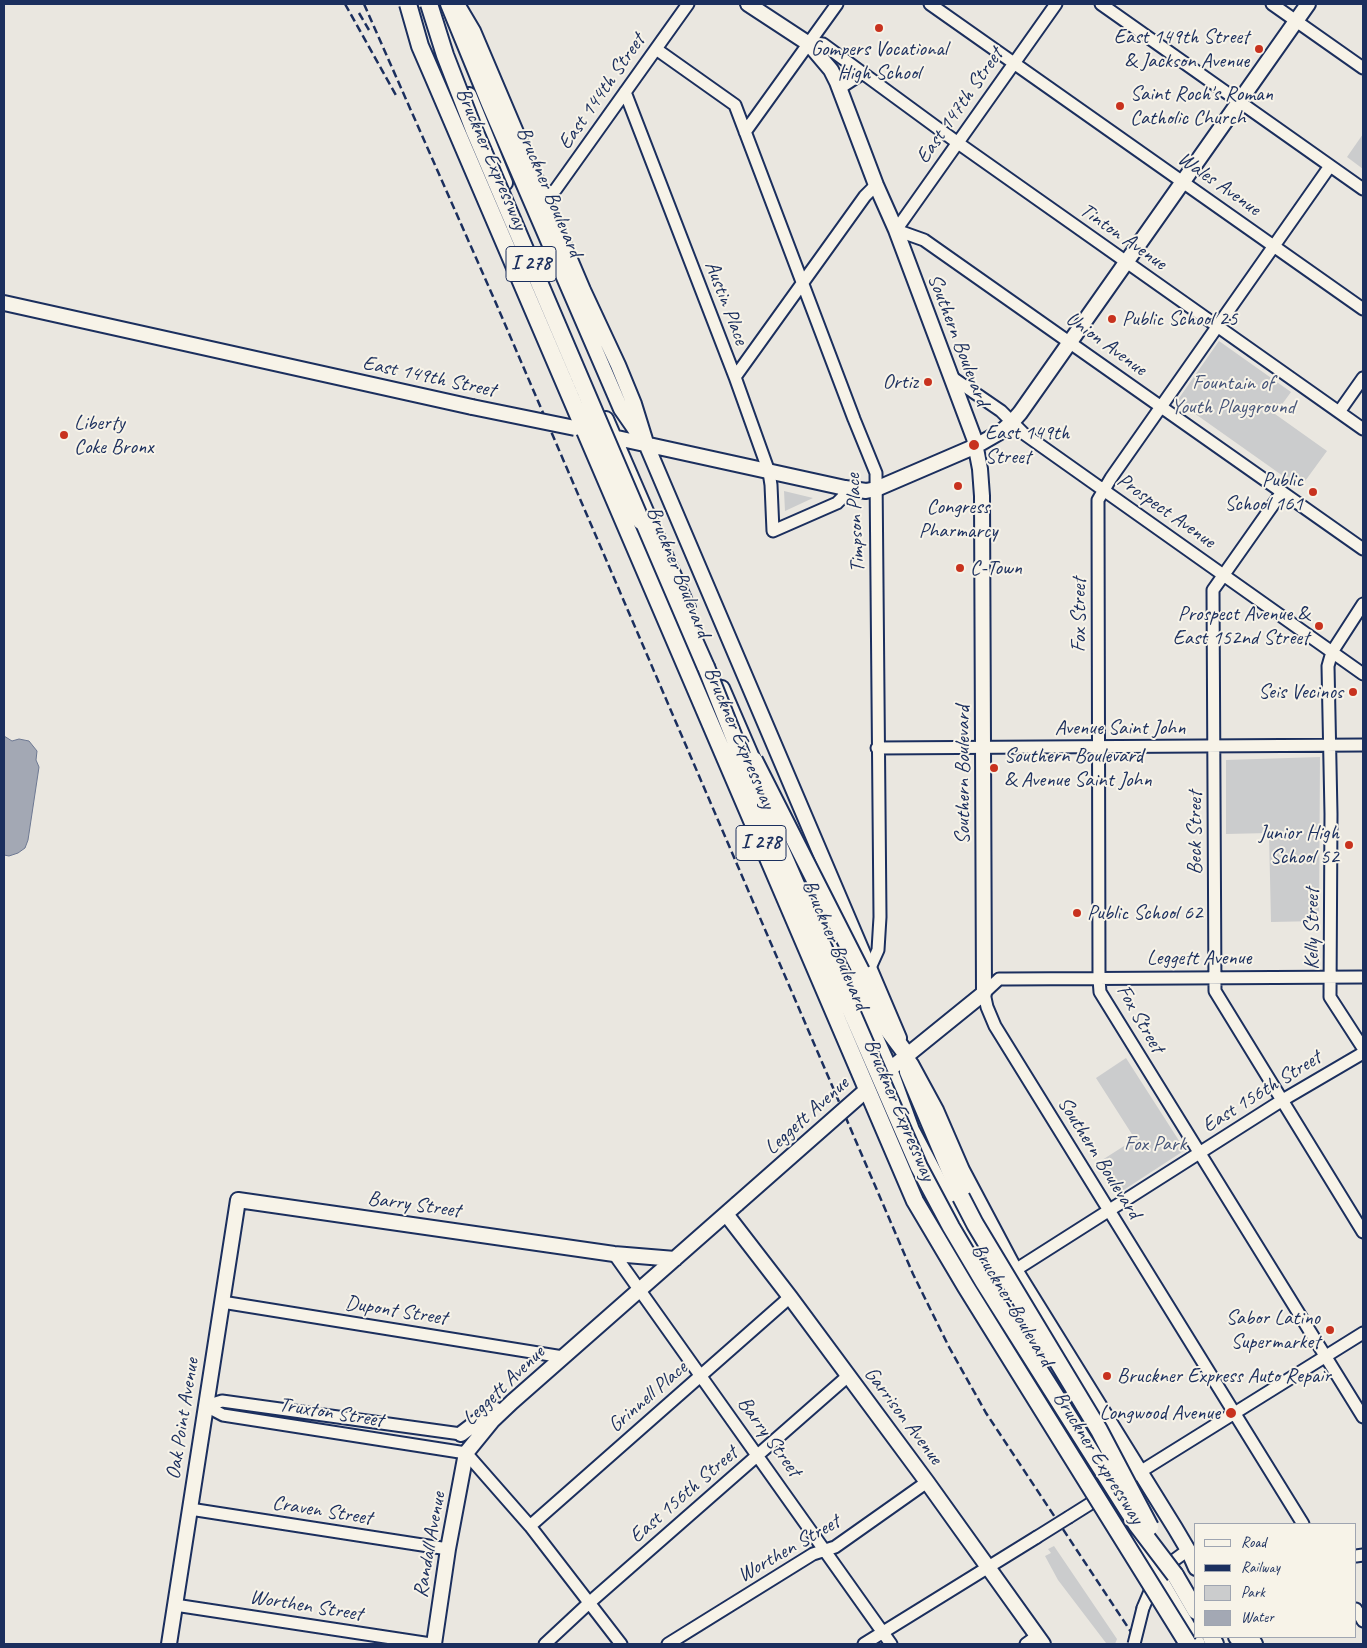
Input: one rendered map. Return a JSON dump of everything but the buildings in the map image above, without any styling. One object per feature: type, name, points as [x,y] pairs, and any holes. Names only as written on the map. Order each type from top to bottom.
[{"type":"highway","name":"Bruckner Expressway","points":[[408,4],[420,46],[915,1201],[966,1287],[1188,1644]]},
{"type":"highway","name":"Bruckner Expressway","points":[[430,4],[445,55],[474,130],[641,521],[706,667],[758,797],[919,1167],[951,1228],[983,1281],[1137,1525],[1172,1569],[1194,1608]]},
{"type":"highway","points":[[706,667],[865,971],[883,1023],[907,1055],[908,1072],[961,1197],[975,1224],[1099,1430],[1172,1569]]},
{"type":"main road","name":"Bruckner Boulevard","points":[[413,4],[424,37],[644,539],[756,814],[818,952],[868,1088],[922,1192],[979,1293],[1157,1574],[1194,1637]]},
{"type":"main road","name":"Bruckner Boulevard","points":[[430,4],[808,888],[890,1069],[912,1130],[952,1206],[996,1282],[1098,1444],[1120,1485],[1172,1569],[1194,1601]]},
{"type":"main road","name":"Bruckner Boulevard","points":[[448,4],[489,104],[621,409],[647,446]]},
{"type":"main road","name":"Bruckner Boulevard","points":[[457,4],[473,31],[583,290],[618,365],[634,404],[647,446],[819,849],[865,971]]},
{"type":"main road","name":"Southern Boulevard","points":[[748,4],[809,44],[830,70],[840,88],[876,185],[896,230],[976,446],[982,496],[984,993]]},
{"type":"main road","name":"East 149th Street","points":[[4,303],[472,407],[576,428],[647,446],[846,488],[866,491],[876,489],[976,446],[1002,431],[1012,422],[1308,4]]},
{"type":"main road","points":[[481,125],[490,187]]},
{"type":"main road","name":"Leggett Avenue","points":[[466,1453],[492,1421],[512,1402],[868,1088],[984,993]]},
{"type":"main road","name":"Bruckner Boulevard","points":[[907,1055],[936,1110],[962,1170],[1015,1270],[1192,1554]]},
{"type":"main road","name":"Barry Street","points":[[238,1200],[614,1254],[675,1259]]},
{"type":"main road","name":"Oak Point Avenue","points":[[169,1644],[238,1200]]},
{"type":"main road","name":"Garrison Avenue","points":[[726,1214],[927,1482],[988,1567],[1035,1641]]},
{"type":"main road","points":[[462,1434],[486,1415],[512,1402]]},
{"type":"main road","name":"Randall Avenue","points":[[432,1644],[466,1453]]},
{"type":"street","name":"East 144th Street","points":[[545,199],[556,189],[688,4]]},
{"type":"street","points":[[745,132],[837,4]]},
{"type":"street","name":"Wales Avenue","points":[[930,4],[1363,309]]},
{"type":"street","name":"East 147th Street","points":[[896,230],[1056,4]]},
{"type":"street","points":[[1101,4],[1363,189]]},
{"type":"street","points":[[1272,4],[1363,68]]},
{"type":"street","name":"Tinton Avenue","points":[[809,44],[823,44],[958,143],[1363,429]]},
{"type":"street","name":"Timpson Place","points":[[656,49],[735,105],[876,473],[880,917],[878,950],[865,971]]},
{"type":"street","points":[[840,88],[863,73]]},
{"type":"street","name":"Austin Place","points":[[625,92],[769,472],[773,531],[837,503],[843,497],[846,488]]},
{"type":"street","points":[[1103,490],[1330,166]]},
{"type":"street","points":[[734,378],[865,196],[876,185]]},
{"type":"street","name":"Union Avenue","points":[[896,230],[924,240],[1363,549]]},
{"type":"street","name":"Prospect Avenue","points":[[950,376],[1001,411],[1023,433],[1363,674]]},
{"type":"street","points":[[1339,412],[1363,378]]},
{"type":"street","name":"Fox Street","points":[[1103,490],[1098,505],[1100,992],[1363,1417]]},
{"type":"street","name":"Beck Street","points":[[1282,492],[1214,590],[1215,991],[1363,1232]]},
{"type":"street","points":[[1332,652],[1363,604]]},
{"type":"street","name":"Kelly Street","points":[[1332,652],[1328,666],[1331,814],[1330,997],[1363,1048]]},
{"type":"street","name":"Avenue Saint John","points":[[877,748],[1363,745]]},
{"type":"street","name":"Leggett Avenue","points":[[984,993],[999,979],[1363,977]]},
{"type":"street","name":"Southern Boulevard","points":[[984,993],[994,1026],[1302,1523]]},
{"type":"street","name":"East 156th Street","points":[[979,1293],[1281,1101],[1363,1053]]},
{"type":"street","name":"Barry Street","points":[[614,1254],[891,1644]]},
{"type":"street","name":"Grinnell Place","points":[[530,1526],[790,1297]]},
{"type":"street","name":"Dupont Street","points":[[222,1302],[564,1357]]},
{"type":"street","points":[[864,1644],[1363,1333]]},
{"type":"street","name":"East 156th Street","points":[[545,1644],[589,1603],[848,1376]]},
{"type":"street","name":"Truxton Street","points":[[206,1406],[222,1401],[462,1434]]},
{"type":"street","name":"Truxton Street","points":[[206,1406],[223,1415],[466,1453]]},
{"type":"street","points":[[466,1453],[530,1526],[621,1644]]},
{"type":"street","name":"Worthen Street","points":[[668,1644],[813,1554],[835,1547],[927,1482]]},
{"type":"street","name":"Craven Street","points":[[190,1509],[448,1549]]},
{"type":"street","points":[[1134,1644],[1143,1608],[1157,1574],[1172,1569],[1192,1554]]},
{"type":"street","name":"Worthen Street","points":[[175,1605],[432,1644]]},
{"type":"green space","points":[[1363,134],[1363,169],[1347,157]]},
{"type":"green space","name":"Fountain of Youth Playground","points":[[1219,341],[1291,392],[1275,414],[1327,451],[1300,488],[1177,401]]},
{"type":"green space","points":[[784,491],[813,498],[785,511]]},
{"type":"green space","points":[[1320,757],[1319,921],[1271,922],[1269,833],[1226,834],[1226,760]]},
{"type":"green space","name":"Fox Park","points":[[1126,1058],[1185,1150],[1119,1193],[1099,1162],[1135,1139],[1096,1078]]},
{"type":"green space","points":[[1054,1546],[1117,1639],[1115,1644],[1106,1643],[1058,1580],[1045,1556],[1051,1553],[1048,1549]]},
{"type":"water","points":[[4,736],[12,741],[19,739],[29,741],[37,751],[36,760],[39,767],[28,840],[25,848],[9,856],[4,855]]},
{"type":"railway","points":[[345,4],[397,97]]},
{"type":"railway","points":[[364,4],[495,301],[913,1274],[949,1347],[986,1413],[1139,1644]]},
{"type":"railway","points":[[359,13],[369,30]]},
{"type":"place","name":"Gompers Vocational High School","points":[[879,28]]},
{"type":"place","name":"East 149th Street & Jackson Avenue","points":[[1259,49]]},
{"type":"place","name":"Saint Roch's Roman Catholic Church","points":[[1120,106]]},
{"type":"place","name":"Public School 25","points":[[1112,319]]},
{"type":"place","name":"Ortiz","points":[[928,382]]},
{"type":"place","name":"Liberty Coke Bronx","points":[[64,435]]},
{"type":"place","name":"East 149th Street","points":[[974,445]]},
{"type":"place","name":"Congress Pharmarcy","points":[[958,486]]},
{"type":"place","name":"Public School 161","points":[[1313,492]]},
{"type":"place","name":"C-Town","points":[[960,568]]},
{"type":"place","name":"Prospect Avenue & East 152nd Street","points":[[1319,626]]},
{"type":"place","name":"Seis Vecinos","points":[[1353,692]]},
{"type":"place","name":"Southern Boulevard & Avenue Saint John","points":[[994,768]]},
{"type":"place","name":"Junior High School 52","points":[[1349,845]]},
{"type":"place","name":"Public School 62","points":[[1077,913]]},
{"type":"place","name":"Sabor Latino Supermarket","points":[[1330,1330]]},
{"type":"place","name":"Bruckner Express Auto Repair","points":[[1107,1376]]},
{"type":"place","name":"Longwood Avenue","points":[[1231,1413]]}]
